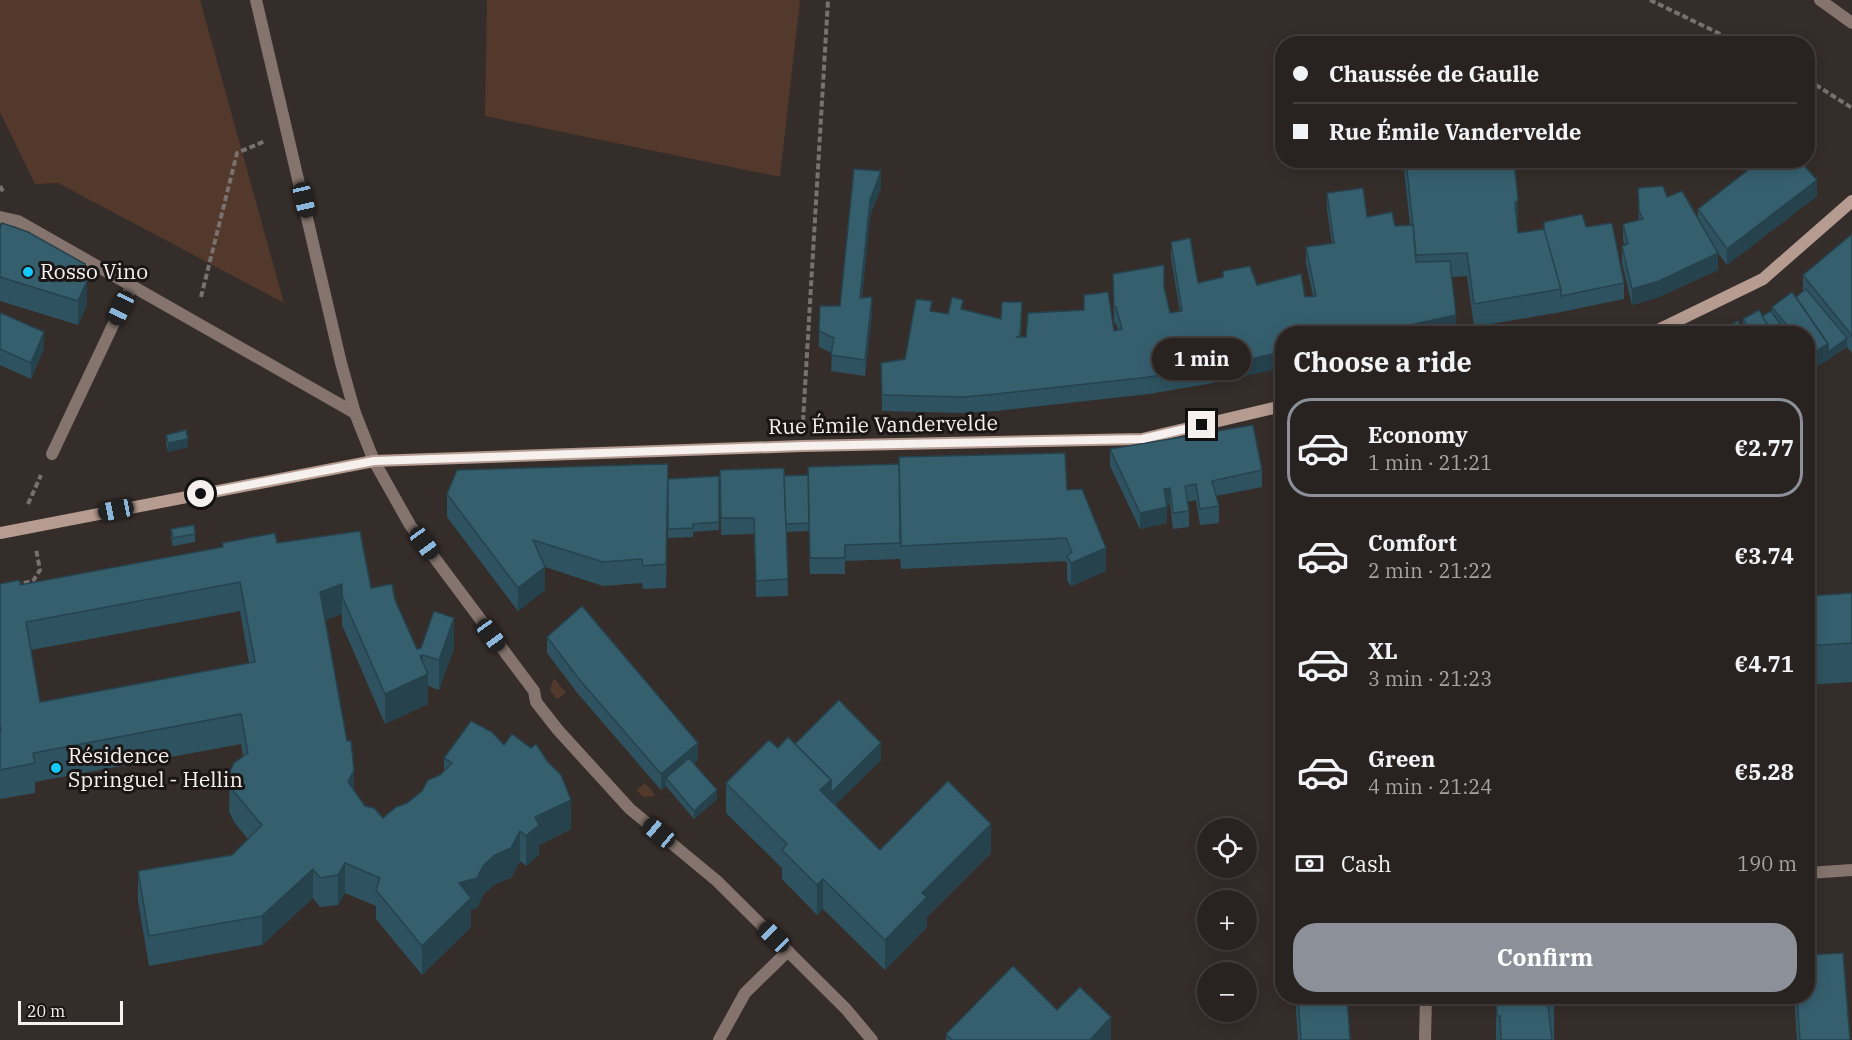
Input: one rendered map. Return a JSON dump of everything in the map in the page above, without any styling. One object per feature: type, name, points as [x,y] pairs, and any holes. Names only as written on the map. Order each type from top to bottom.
[{"type":"main road","points":[[1666,326],[1763,279],[1852,201]]},
{"type":"main road","name":"Rue Émile Vandervelde","points":[[0,533],[374,461],[802,446],[1142,439],[1275,408]]},
{"type":"street","points":[[256,0],[355,413],[374,461],[410,525],[534,692],[536,702],[567,740],[630,809],[717,881],[846,1010],[872,1040]]},
{"type":"street","points":[[1820,0],[1852,22]]},
{"type":"street","points":[[0,217],[18,221],[355,413]]},
{"type":"street","points":[[52,454],[131,287]]},
{"type":"street","points":[[1815,873],[1852,870]]},
{"type":"street","points":[[719,1040],[745,993],[788,951]]},
{"type":"street","points":[[1425,1040],[1426,1004]]},
{"type":"path","points":[[802,446],[828,0]]},
{"type":"path","points":[[1650,0],[1724,36]]},
{"type":"path","points":[[1815,84],[1852,108]]},
{"type":"path","points":[[194,323],[237,153],[266,141]]},
{"type":"path","points":[[11,586],[33,581],[40,570],[28,504],[52,454]]},
{"type":"shaded area","points":[[0,0],[200,0],[284,303],[58,183],[35,184],[0,112]]},
{"type":"shaded area","points":[[487,0],[800,0],[780,177],[485,116]]},
{"type":"shaded area","points":[[554,678],[566,693],[557,699],[550,690]]},
{"type":"shaded area","points":[[645,783],[656,796],[643,797],[637,790]]},
{"type":"building","points":[[1407,168],[1515,168],[1518,233],[1545,229],[1561,289],[1474,304],[1467,253],[1416,255]]},
{"type":"building","points":[[1751,168],[1806,168],[1817,180],[1727,249],[1698,209]]},
{"type":"building","points":[[854,169],[881,171],[870,200],[860,298],[872,297],[865,360],[831,355],[834,338],[819,331],[820,306],[840,306]]},
{"type":"building","points":[[1663,186],[1667,197],[1682,191],[1718,253],[1659,281],[1632,289],[1622,246],[1628,244],[1623,224],[1643,219],[1639,211],[1638,188]]},
{"type":"building","points":[[1363,188],[1367,217],[1392,212],[1395,226],[1413,225],[1416,262],[1450,261],[1456,315],[1405,326],[1275,326],[1275,354],[1213,367],[1149,377],[964,397],[882,395],[881,363],[905,359],[916,299],[932,301],[930,311],[948,314],[952,297],[963,300],[961,309],[1001,319],[1002,302],[1022,302],[1020,335],[1017,337],[1026,337],[1028,313],[1084,310],[1084,295],[1108,292],[1114,331],[1122,329],[1116,307],[1114,307],[1113,274],[1164,265],[1164,287],[1170,313],[1182,311],[1171,242],[1190,238],[1198,283],[1223,277],[1223,271],[1250,266],[1257,285],[1301,274],[1305,297],[1316,296],[1306,247],[1334,243],[1327,193]]},
{"type":"building","points":[[1582,214],[1586,227],[1612,223],[1624,283],[1561,296],[1544,222]]},
{"type":"building","points":[[2,223],[28,232],[85,264],[87,281],[78,301],[0,277],[0,228]]},
{"type":"building","points":[[1852,234],[1852,336],[1803,275]]},
{"type":"building","points":[[1806,289],[1847,338],[1828,352],[1828,344],[1796,297]]},
{"type":"building","points":[[1792,292],[1828,344],[1815,352],[1815,326],[1787,326],[1772,307]]},
{"type":"building","points":[[1759,310],[1769,326],[1748,326],[1743,319]]},
{"type":"building","points":[[1771,311],[1782,326],[1768,326],[1762,316]]},
{"type":"building","points":[[1,313],[44,332],[31,363],[0,349]]},
{"type":"building","points":[[1738,321],[1741,326],[1728,326]]},
{"type":"building","points":[[1253,425],[1262,470],[1212,481],[1219,506],[1200,509],[1196,484],[1185,486],[1189,511],[1173,513],[1170,488],[1164,489],[1167,507],[1140,513],[1110,449]]},
{"type":"building","points":[[186,430],[188,439],[168,443],[166,435]]},
{"type":"building","points":[[1065,453],[1067,490],[1082,489],[1106,548],[1071,563],[1067,556],[1072,552],[1066,538],[901,546],[899,457]]},
{"type":"building","points":[[668,464],[666,564],[643,566],[642,559],[603,562],[533,540],[545,567],[518,588],[447,494],[457,470]]},
{"type":"building","points":[[899,464],[900,543],[845,545],[845,558],[810,558],[808,467]]},
{"type":"building","points":[[784,468],[788,579],[756,581],[754,518],[721,518],[720,470]]},
{"type":"building","points":[[808,475],[809,523],[786,524],[784,476]]},
{"type":"building","points":[[719,476],[719,522],[693,524],[693,528],[668,529],[668,479]]},
{"type":"building","points":[[194,525],[195,534],[173,538],[171,529]]},
{"type":"building","name":"Résidence Springuel - Hellin","points":[[360,531],[371,588],[392,584],[395,600],[417,649],[421,648],[434,611],[454,618],[439,660],[420,656],[428,674],[385,694],[342,596],[342,584],[320,592],[347,741],[351,741],[354,770],[348,782],[365,806],[374,808],[383,818],[422,791],[428,780],[440,775],[452,763],[444,758],[471,721],[492,732],[504,745],[512,734],[531,748],[536,744],[547,761],[561,775],[571,800],[535,817],[539,825],[526,836],[520,831],[511,848],[495,855],[483,866],[477,878],[459,883],[471,898],[422,946],[376,890],[380,878],[345,863],[338,875],[320,878],[313,869],[262,916],[149,936],[138,871],[232,855],[262,825],[234,792],[229,782],[230,771],[234,763],[248,753],[241,714],[33,753],[35,763],[0,770],[0,584],[19,580],[20,585],[223,547],[222,543],[275,533],[277,543]],"holes":[[[240,582],[255,662],[40,702],[26,622]]]},
{"type":"building","points":[[1852,593],[1852,643],[1815,646],[1815,596]]},
{"type":"building","points":[[582,606],[698,743],[661,774],[579,679],[547,637]]},
{"type":"building","points":[[839,700],[881,743],[831,793],[831,780],[795,744]]},
{"type":"building","points":[[788,737],[831,780],[820,790],[880,850],[948,781],[991,824],[922,893],[927,897],[885,940],[823,879],[817,885],[782,850],[787,844],[726,783],[769,740],[778,748]]},
{"type":"building","points":[[689,758],[717,790],[694,811],[666,778]]},
{"type":"building","points":[[1843,953],[1850,1040],[1800,1040],[1798,1004],[1815,1004],[1815,955]]},
{"type":"building","points":[[1013,966],[1057,1010],[1080,987],[1111,1017],[1090,1040],[952,1040],[946,1034]]},
{"type":"building","points":[[1299,1004],[1348,1004],[1350,1040],[1301,1040]]},
{"type":"building","points":[[1496,1004],[1554,1004],[1548,1005],[1552,1040],[1501,1040],[1500,1016],[1497,1016]]},
{"type":"place","name":"Rosso Vino","points":[[28,272]]},
{"type":"place","name":"Résidence Springuel - Hellin","points":[[56,768]]},
{"type":"route","points":[[201,494],[374,461],[802,446],[1142,439],[1202,425]]}]
